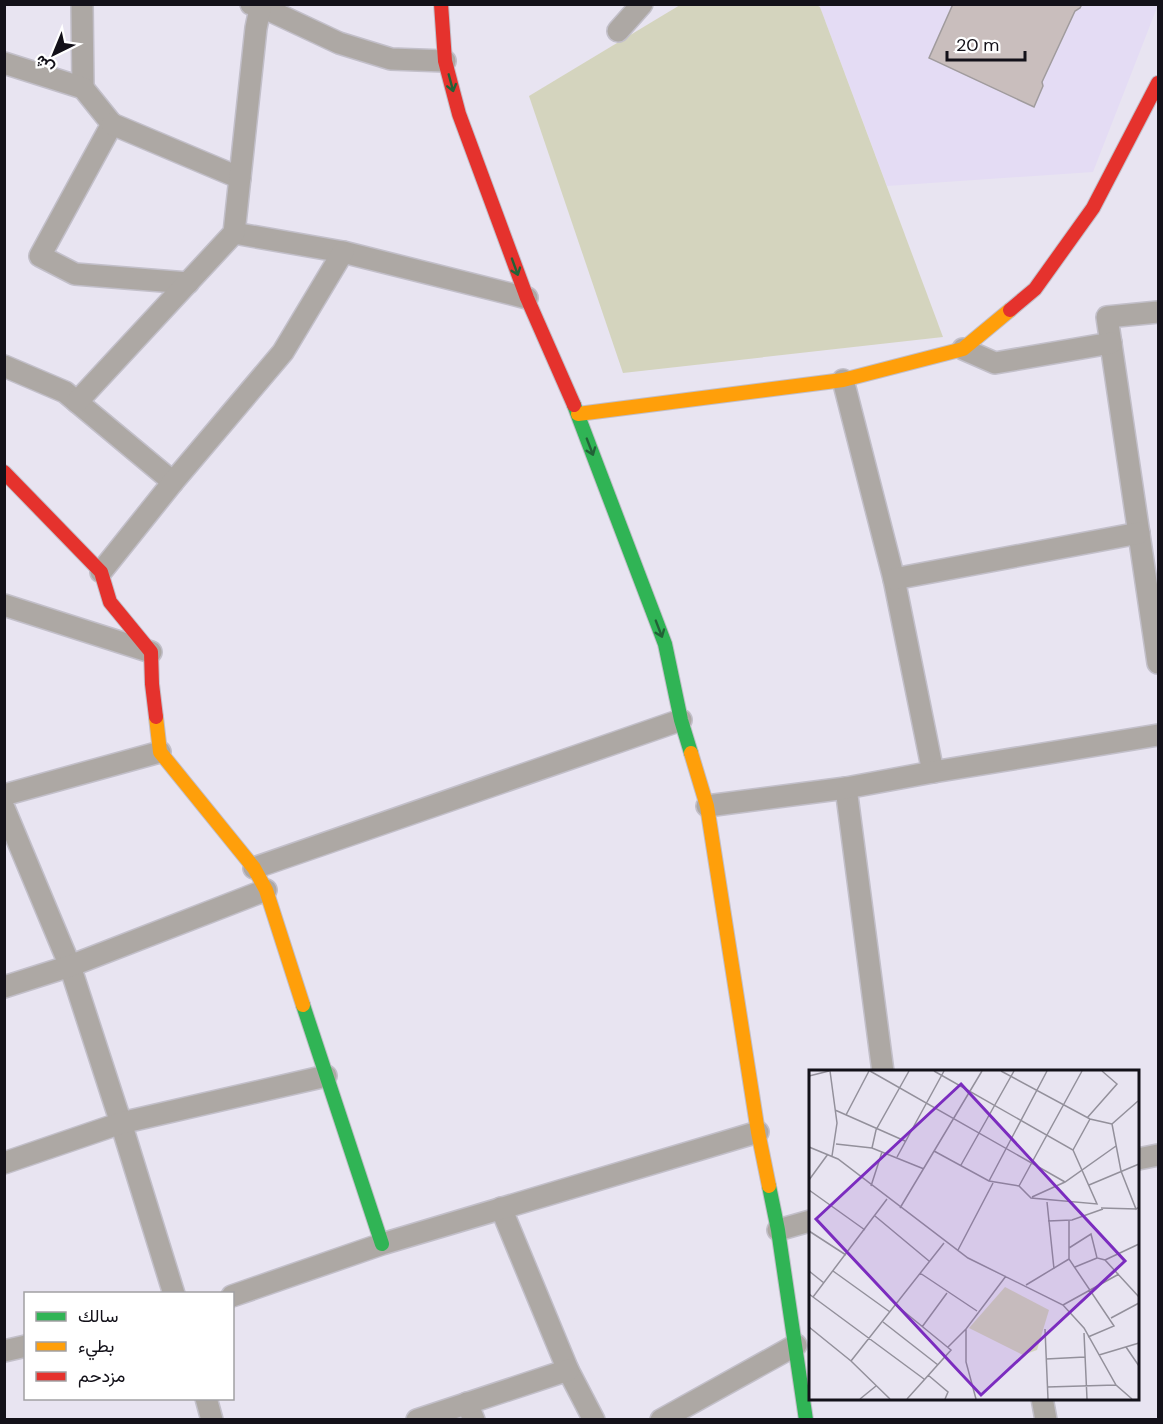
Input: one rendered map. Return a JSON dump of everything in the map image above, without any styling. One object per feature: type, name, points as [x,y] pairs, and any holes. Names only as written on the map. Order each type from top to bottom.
[{"type":"street","points":[[82,4],[83,88]]},
{"type":"street","points":[[441,4],[445,61],[459,114],[526,298],[578,414],[665,644],[681,720],[707,806],[758,1132],[778,1230],[806,1419]]},
{"type":"street","points":[[618,32],[642,4]]},
{"type":"street","points":[[77,402],[234,233],[257,5],[339,43],[392,59],[445,61]]},
{"type":"street","points":[[4,63],[83,88],[111,124],[240,178]]},
{"type":"street","points":[[578,414],[843,380],[963,349],[1035,289],[1093,208],[1158,83]]},
{"type":"street","points":[[111,124],[40,256],[75,274],[188,283]]},
{"type":"street","points":[[234,233],[343,252],[526,298]]},
{"type":"street","points":[[101,572],[173,482],[283,352],[343,252]]},
{"type":"street","points":[[1158,312],[1107,317],[1158,663]]},
{"type":"street","points":[[963,349],[995,363],[1111,343]]},
{"type":"street","points":[[4,366],[65,392],[173,482]]},
{"type":"street","points":[[843,380],[894,579],[933,772]]},
{"type":"street","points":[[4,472],[101,572],[110,602],[151,652],[152,684],[160,752],[254,868],[266,890],[382,1244]]},
{"type":"street","points":[[894,579],[1139,533]]},
{"type":"street","points":[[4,604],[151,652]]},
{"type":"street","points":[[254,868],[681,720]]},
{"type":"street","points":[[707,806],[846,788],[1158,735]]},
{"type":"street","points":[[4,795],[160,752]]},
{"type":"street","points":[[846,788],[883,1070]]},
{"type":"street","points":[[4,808],[70,966],[174,1292]]},
{"type":"street","points":[[4,987],[70,966],[266,890]]},
{"type":"street","points":[[4,1163],[121,1123],[326,1076]]},
{"type":"street","points":[[234,1295],[382,1244],[758,1132]]},
{"type":"street","points":[[1139,1159],[1158,1155]]},
{"type":"street","points":[[501,1208],[568,1370],[594,1419]]},
{"type":"street","points":[[778,1230],[809,1221]]},
{"type":"street","points":[[661,1419],[796,1345]]},
{"type":"street","points":[[4,1350],[24,1346]]},
{"type":"street","points":[[417,1419],[470,1411],[568,1370]]},
{"type":"street","points":[[207,1400],[212,1419]]},
{"type":"street","points":[[1042,1400],[1046,1419]]},
{"type":"shaded area","points":[[821,4],[1158,5],[1093,172],[887,186],[820,7]]},
{"type":"green space","points":[[815,4],[820,7],[943,337],[623,373],[529,96],[680,5]]},
{"type":"building","points":[[953,4],[1082,4],[1075,11],[1042,82],[1043,86],[1034,107],[929,58]]},
{"type":"traffic: fast","points":[[574,405],[665,644],[681,720],[691,753]]},
{"type":"traffic: fast","points":[[303,1005],[382,1244]]},
{"type":"traffic: fast","points":[[769,1186],[778,1230],[806,1420]]},
{"type":"traffic: slow","points":[[578,414],[843,380],[963,349],[1010,310]]},
{"type":"traffic: slow","points":[[156,717],[160,752],[254,868],[266,890],[303,1005]]},
{"type":"traffic: slow","points":[[691,753],[707,806],[758,1132],[769,1186]]},
{"type":"traffic: jam","points":[[441,4],[445,61],[459,114],[527,298],[574,405]]},
{"type":"traffic: jam","points":[[1010,310],[1035,289],[1093,208],[1158,83]]},
{"type":"traffic: jam","points":[[4,472],[101,572],[110,602],[151,652],[156,717]]}]
